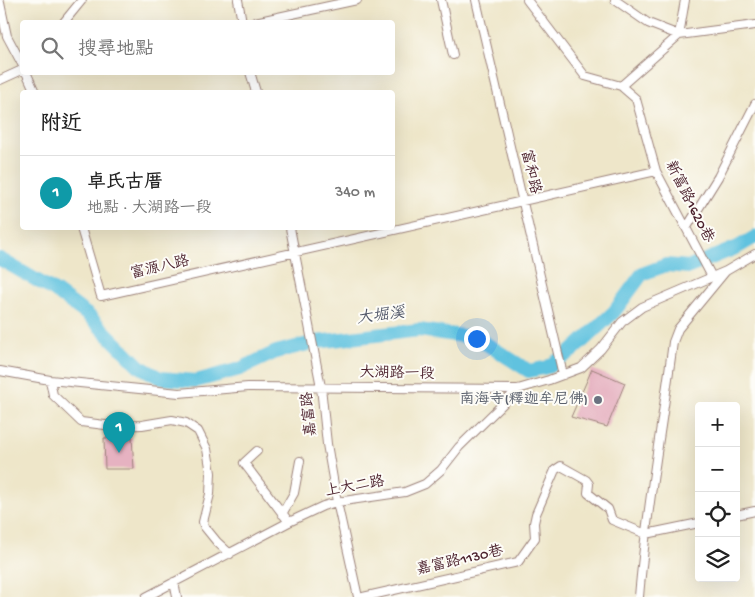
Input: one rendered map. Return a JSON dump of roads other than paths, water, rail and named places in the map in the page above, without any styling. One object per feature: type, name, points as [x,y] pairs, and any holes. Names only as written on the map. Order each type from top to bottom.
[{"type":"street","points":[[66,20],[82,0]]},
{"type":"street","points":[[238,0],[242,20]]},
{"type":"street","points":[[264,20],[357,0]]},
{"type":"street","points":[[440,0],[453,55]]},
{"type":"street","name":"富和路","points":[[476,0],[562,372]]},
{"type":"street","points":[[527,0],[585,76],[622,86],[679,35],[685,0]]},
{"type":"street","points":[[615,0],[648,23],[679,35],[755,25]]},
{"type":"street","points":[[0,3],[7,36],[20,60]]},
{"type":"street","points":[[0,80],[20,74]]},
{"type":"street","points":[[28,75],[34,90]]},
{"type":"street","points":[[251,75],[255,90]]},
{"type":"street","name":"新富路1620巷","points":[[622,86],[636,98],[656,171],[712,277]]},
{"type":"street","points":[[687,227],[718,177],[755,104]]},
{"type":"street","points":[[395,226],[522,201],[656,171]]},
{"type":"street","name":"富源八路","points":[[82,230],[101,296],[294,252]]},
{"type":"street","name":"嘉富路","points":[[290,230],[321,387],[327,444],[337,502],[358,597]]},
{"type":"street","points":[[294,252],[372,231]]},
{"type":"street","name":"大湖路一段","points":[[0,371],[50,380],[179,393],[248,388],[321,387],[518,389],[562,372],[581,368],[601,349],[622,322],[642,306],[726,271],[755,254]]},
{"type":"street","points":[[639,597],[654,471],[674,342],[678,329],[686,318],[726,271]]},
{"type":"street","points":[[50,380],[53,395],[81,422],[113,426],[142,425],[172,420],[186,423],[198,431],[207,449],[211,472],[210,494],[203,522],[204,526],[230,554]]},
{"type":"street","name":"上大二路","points":[[146,597],[323,506],[337,502],[405,492],[425,484],[441,470],[459,447],[518,389]]},
{"type":"street","points":[[257,451],[244,463],[289,522]]},
{"type":"street","points":[[282,514],[294,494],[300,461]]},
{"type":"street","name":"嘉富路1130巷","points":[[363,597],[518,562],[535,538],[534,523],[536,514],[555,470],[561,466],[586,480],[589,484],[588,493],[608,509],[612,520],[646,534]]},
{"type":"street","points":[[740,514],[755,511]]},
{"type":"street","points":[[646,534],[695,524]]},
{"type":"street","points":[[174,582],[177,597]]},
{"type":"waterway","name":"大堀溪","points":[[0,259],[55,291],[89,316],[139,366],[160,378],[196,381],[240,369],[276,352],[316,342],[419,330],[477,338],[529,371],[548,367],[572,351],[614,312],[642,274],[666,265],[689,267],[738,247],[755,237]]},
{"type":"place","name":"南海寺(釋迦牟尼佛)","points":[[598,400]]},
{"type":"place","name":"卓氏古厝","points":[[119,453]]}]
